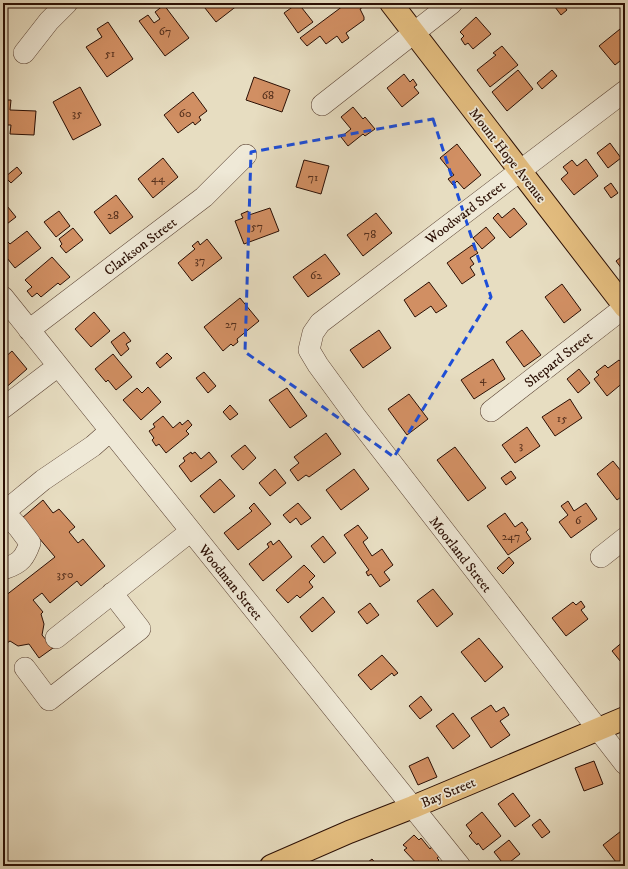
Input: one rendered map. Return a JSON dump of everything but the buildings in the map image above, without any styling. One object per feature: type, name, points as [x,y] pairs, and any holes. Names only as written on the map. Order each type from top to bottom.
[{"type":"main road","name":"Mount Hope Avenue","points":[[391,3],[625,307]]},
{"type":"main road","name":"Bay Street","points":[[271,866],[349,832],[413,807],[625,718]]},
{"type":"street","points":[[24,53],[49,21],[68,3]]},
{"type":"street","points":[[322,105],[413,32],[452,3]]},
{"type":"street","name":"Woodward Street","points":[[311,339],[320,323],[625,91]]},
{"type":"street","name":"Clarkson Street","points":[[29,330],[204,197],[246,155]]},
{"type":"street","name":"Woodman Street","points":[[3,297],[460,866]]},
{"type":"street","name":"Shepard Street","points":[[491,411],[625,307]]},
{"type":"street","name":"Moorland Street","points":[[311,339],[309,350],[318,365],[448,536],[625,764]]},
{"type":"street","points":[[3,408],[58,366]]},
{"type":"street","points":[[3,567],[6,568],[16,565],[26,555],[30,543],[18,527],[3,512],[43,480],[92,446],[110,431]]},
{"type":"street","points":[[56,638],[191,531]]},
{"type":"street","points":[[601,556],[625,538]]},
{"type":"street","points":[[24,668],[48,700],[140,629],[112,593]]},
{"type":"highlighted area","points":[[433,119],[491,297],[394,457],[245,352],[251,152]]}]
